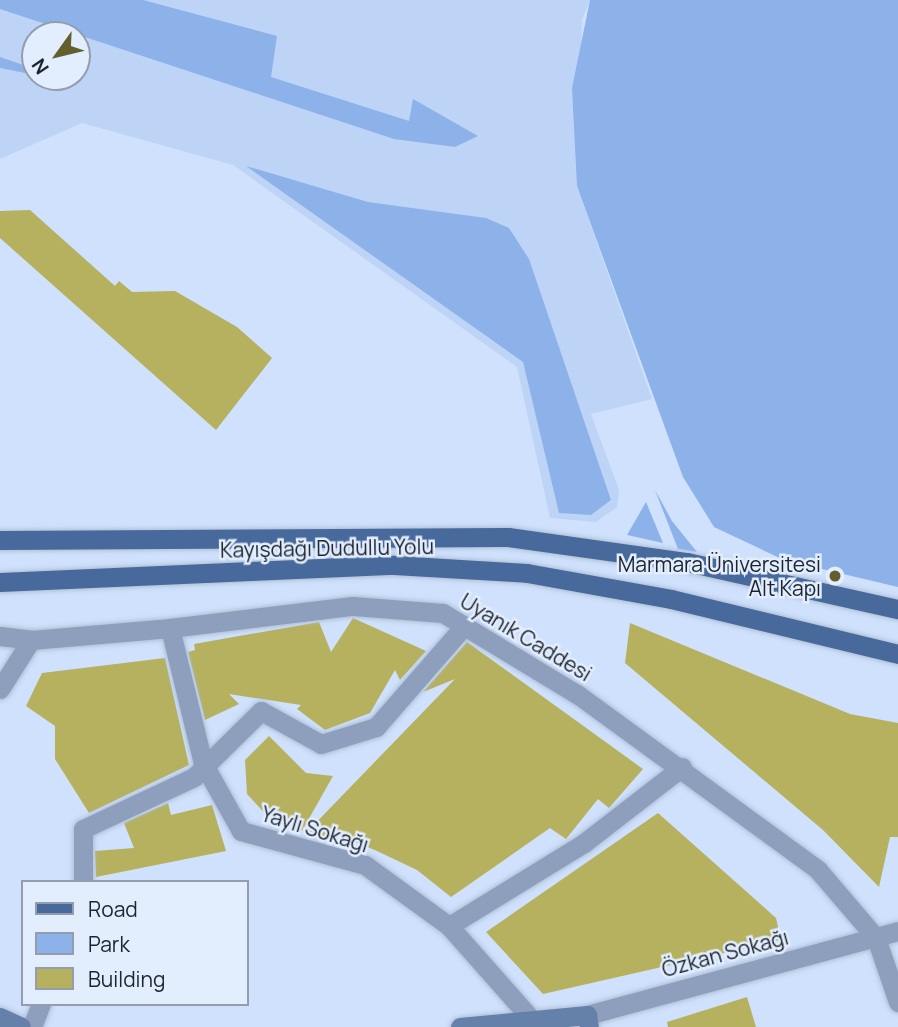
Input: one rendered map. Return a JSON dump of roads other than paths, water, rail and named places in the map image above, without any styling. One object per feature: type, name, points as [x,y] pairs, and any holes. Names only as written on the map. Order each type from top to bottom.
[{"type":"main road","name":"Kayışdağı Dudullu Yolu","points":[[0,540],[508,537],[687,562],[898,609]]},
{"type":"main road","name":"Kayışdağı Dudullu Yolu","points":[[0,582],[394,565],[527,573],[671,599],[898,654]]},
{"type":"main road","points":[[0,1017],[22,1027]]},
{"type":"main road","points":[[460,1027],[533,1021],[588,1021]]},
{"type":"street","name":"Uyanık Caddesi","points":[[0,636],[31,640],[170,628],[353,607],[443,613],[682,767],[818,870],[876,938],[898,1002]]},
{"type":"street","points":[[83,880],[83,829],[194,777],[203,763],[261,711],[321,744],[376,727],[464,626]]},
{"type":"street","name":"Yaylı Sokağı","points":[[170,628],[203,763],[241,831],[365,865],[449,926],[533,1021]]},
{"type":"street","points":[[0,689],[31,640]]},
{"type":"street","points":[[449,926],[584,843],[682,767]]},
{"type":"street","name":"Özkan Sokağı","points":[[588,1021],[898,931]]},
{"type":"street","points":[[32,1027],[40,1006]]},
{"type":"place","name":"Marmara Üniversitesi Alt Kapı","points":[[835,576]]}]
